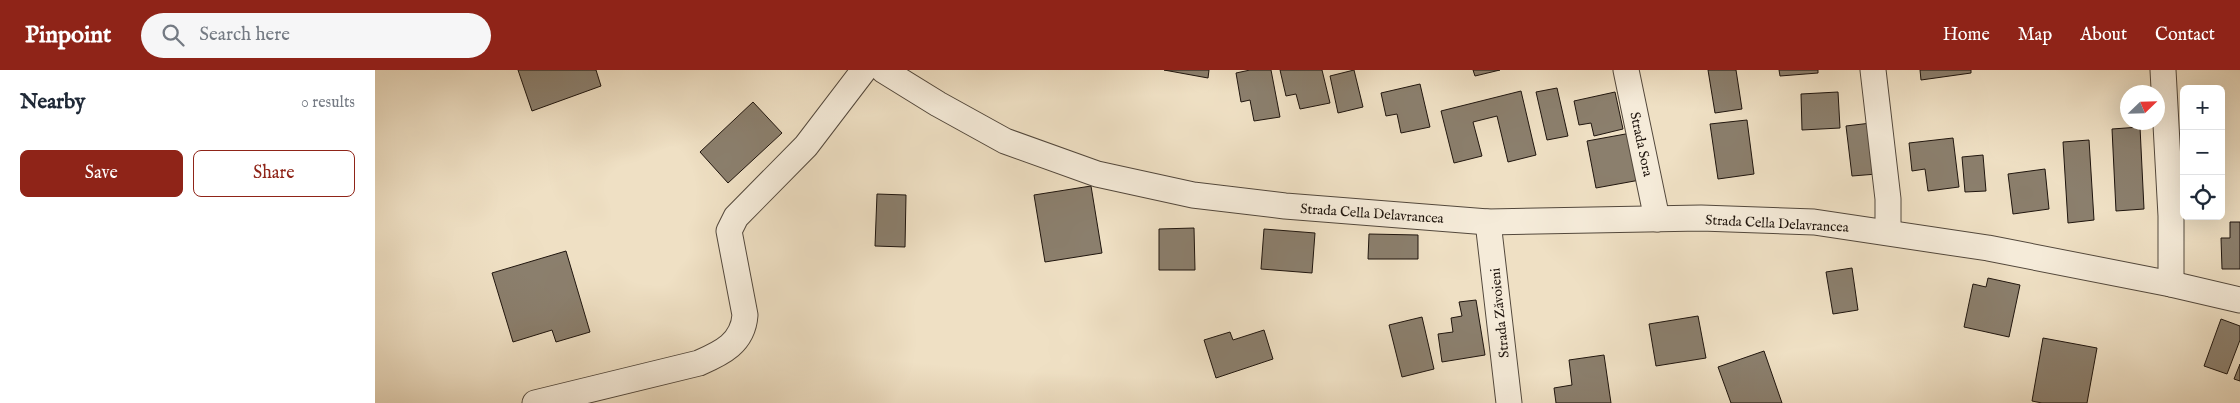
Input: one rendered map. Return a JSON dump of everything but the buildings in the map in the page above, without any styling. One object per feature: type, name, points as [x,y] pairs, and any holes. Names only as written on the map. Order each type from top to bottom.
[{"type":"street","points":[[535,403],[699,363],[724,352],[736,341],[744,326],[745,315],[729,231],[741,210],[806,146],[864,70]]},
{"type":"street","name":"Strada Cella Delavrancea","points":[[883,70],[938,104],[1005,141],[1097,174],[1193,195],[1285,206],[1489,222],[1701,218],[1814,222],[1988,248],[2171,284],[2240,300]]},
{"type":"street","name":"Strada Sora","points":[[1626,70],[1657,219]]},
{"type":"street","points":[[1873,70],[1888,199],[1889,232]]},
{"type":"street","points":[[2163,70],[2171,216],[2171,284]]},
{"type":"street","name":"Strada Zăvoieni","points":[[1489,222],[1509,403]]}]
